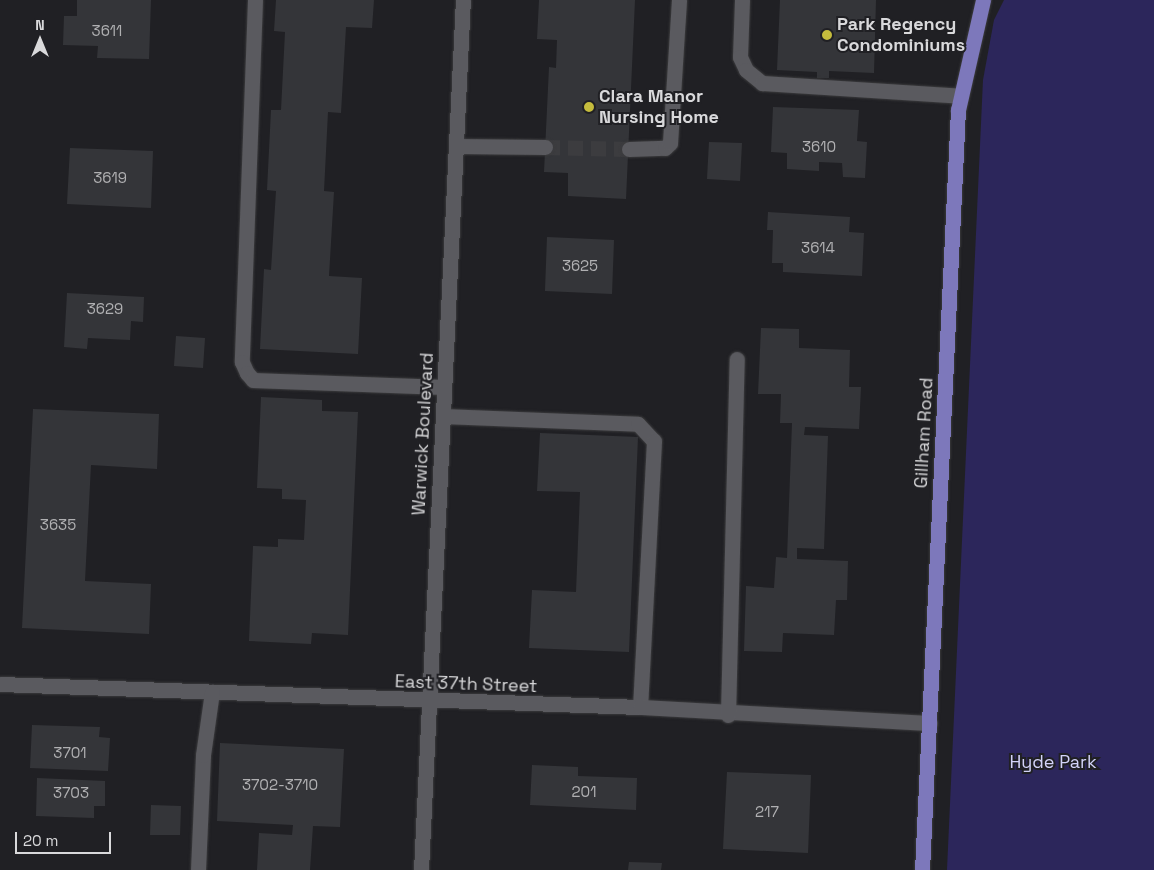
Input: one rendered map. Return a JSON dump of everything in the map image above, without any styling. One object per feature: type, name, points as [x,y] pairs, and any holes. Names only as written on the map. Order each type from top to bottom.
[{"type":"main road","name":"Gillham Road","points":[[922,870],[961,96],[979,3]]},
{"type":"street","points":[[255,0],[242,362],[247,373],[253,380],[444,387]]},
{"type":"street","name":"Warwick Boulevard","points":[[421,870],[463,0]]},
{"type":"street","points":[[628,149],[665,148],[670,143],[679,0]]},
{"type":"street","points":[[742,0],[740,57],[746,70],[762,83],[961,96]]},
{"type":"street","points":[[456,146],[545,147]]},
{"type":"street","points":[[728,714],[737,359]]},
{"type":"street","points":[[443,416],[638,424],[654,441],[640,707]]},
{"type":"street","name":"East 37th Street","points":[[0,684],[429,702],[640,707],[728,714],[930,722]]},
{"type":"street","points":[[198,870],[203,755],[212,692]]},
{"type":"green space","name":"Hyde Park","points":[[1004,0],[1154,0],[1154,870],[947,870],[983,80],[994,20]]},
{"type":"building","points":[[77,0],[151,0],[149,59],[97,58],[98,46],[63,45],[64,16],[77,16]]},
{"type":"building","points":[[276,0],[374,0],[372,28],[346,27],[341,113],[328,112],[324,191],[334,192],[329,276],[362,278],[358,354],[260,349],[264,269],[271,270],[276,191],[267,190],[271,110],[281,110],[285,32],[274,31]]},
{"type":"building","name":"Clara Manor Nursing Home","points":[[539,0],[635,0],[626,199],[568,196],[568,173],[544,172],[549,67],[556,68],[557,40],[537,39]]},
{"type":"building","name":"Park Regency Condominiums","points":[[780,0],[876,0],[874,73],[829,71],[829,78],[817,78],[817,72],[777,70]]},
{"type":"building","points":[[773,107],[859,110],[857,141],[867,142],[865,178],[843,177],[842,163],[819,162],[819,171],[787,169],[787,153],[771,152]]},
{"type":"building","points":[[709,142],[742,143],[740,181],[707,179]]},
{"type":"building","points":[[70,148],[153,151],[151,208],[67,204]]},
{"type":"building","points":[[768,212],[850,217],[849,232],[864,233],[862,276],[783,272],[783,263],[772,263],[773,230],[767,230]]},
{"type":"building","points":[[547,237],[614,240],[612,294],[545,291]]},
{"type":"building","points":[[67,293],[144,297],[143,322],[131,321],[130,340],[88,338],[87,349],[64,347]]},
{"type":"building","points":[[761,328],[799,329],[799,348],[850,350],[849,387],[861,387],[859,429],[805,427],[804,435],[828,436],[824,549],[797,548],[797,559],[848,561],[847,600],[836,600],[834,635],[783,633],[782,652],[744,651],[746,586],[774,588],[776,557],[787,558],[792,423],[780,423],[781,394],[758,394]]},
{"type":"building","points":[[176,336],[205,338],[203,368],[174,366]]},
{"type":"building","points":[[261,397],[322,400],[322,411],[358,412],[348,635],[312,633],[311,644],[249,641],[253,546],[278,547],[278,539],[304,540],[306,500],[282,499],[282,489],[257,488]]},
{"type":"building","points":[[33,409],[159,414],[157,469],[91,465],[85,581],[151,584],[149,634],[22,628]]},
{"type":"building","points":[[540,433],[638,437],[629,652],[529,648],[532,590],[576,592],[580,492],[537,491]]},
{"type":"building","points":[[32,725],[100,727],[99,737],[110,738],[108,771],[30,768]]},
{"type":"building","points":[[220,743],[344,749],[340,827],[313,826],[310,870],[257,870],[259,833],[292,835],[293,825],[217,821]]},
{"type":"building","points":[[532,765],[578,767],[578,776],[637,778],[636,810],[530,805]]},
{"type":"building","points":[[727,772],[811,775],[808,853],[723,849]]},
{"type":"building","points":[[37,778],[105,781],[105,806],[94,806],[94,818],[36,816]]},
{"type":"building","points":[[151,805],[181,806],[180,835],[150,835]]},
{"type":"building","points":[[629,862],[662,863],[661,870],[628,870]]},
{"type":"tunnel","points":[[545,147],[629,149]]},
{"type":"place","name":"Park Regency Condominiums","points":[[827,35]]},
{"type":"place","name":"Clara Manor Nursing Home","points":[[589,107]]}]
